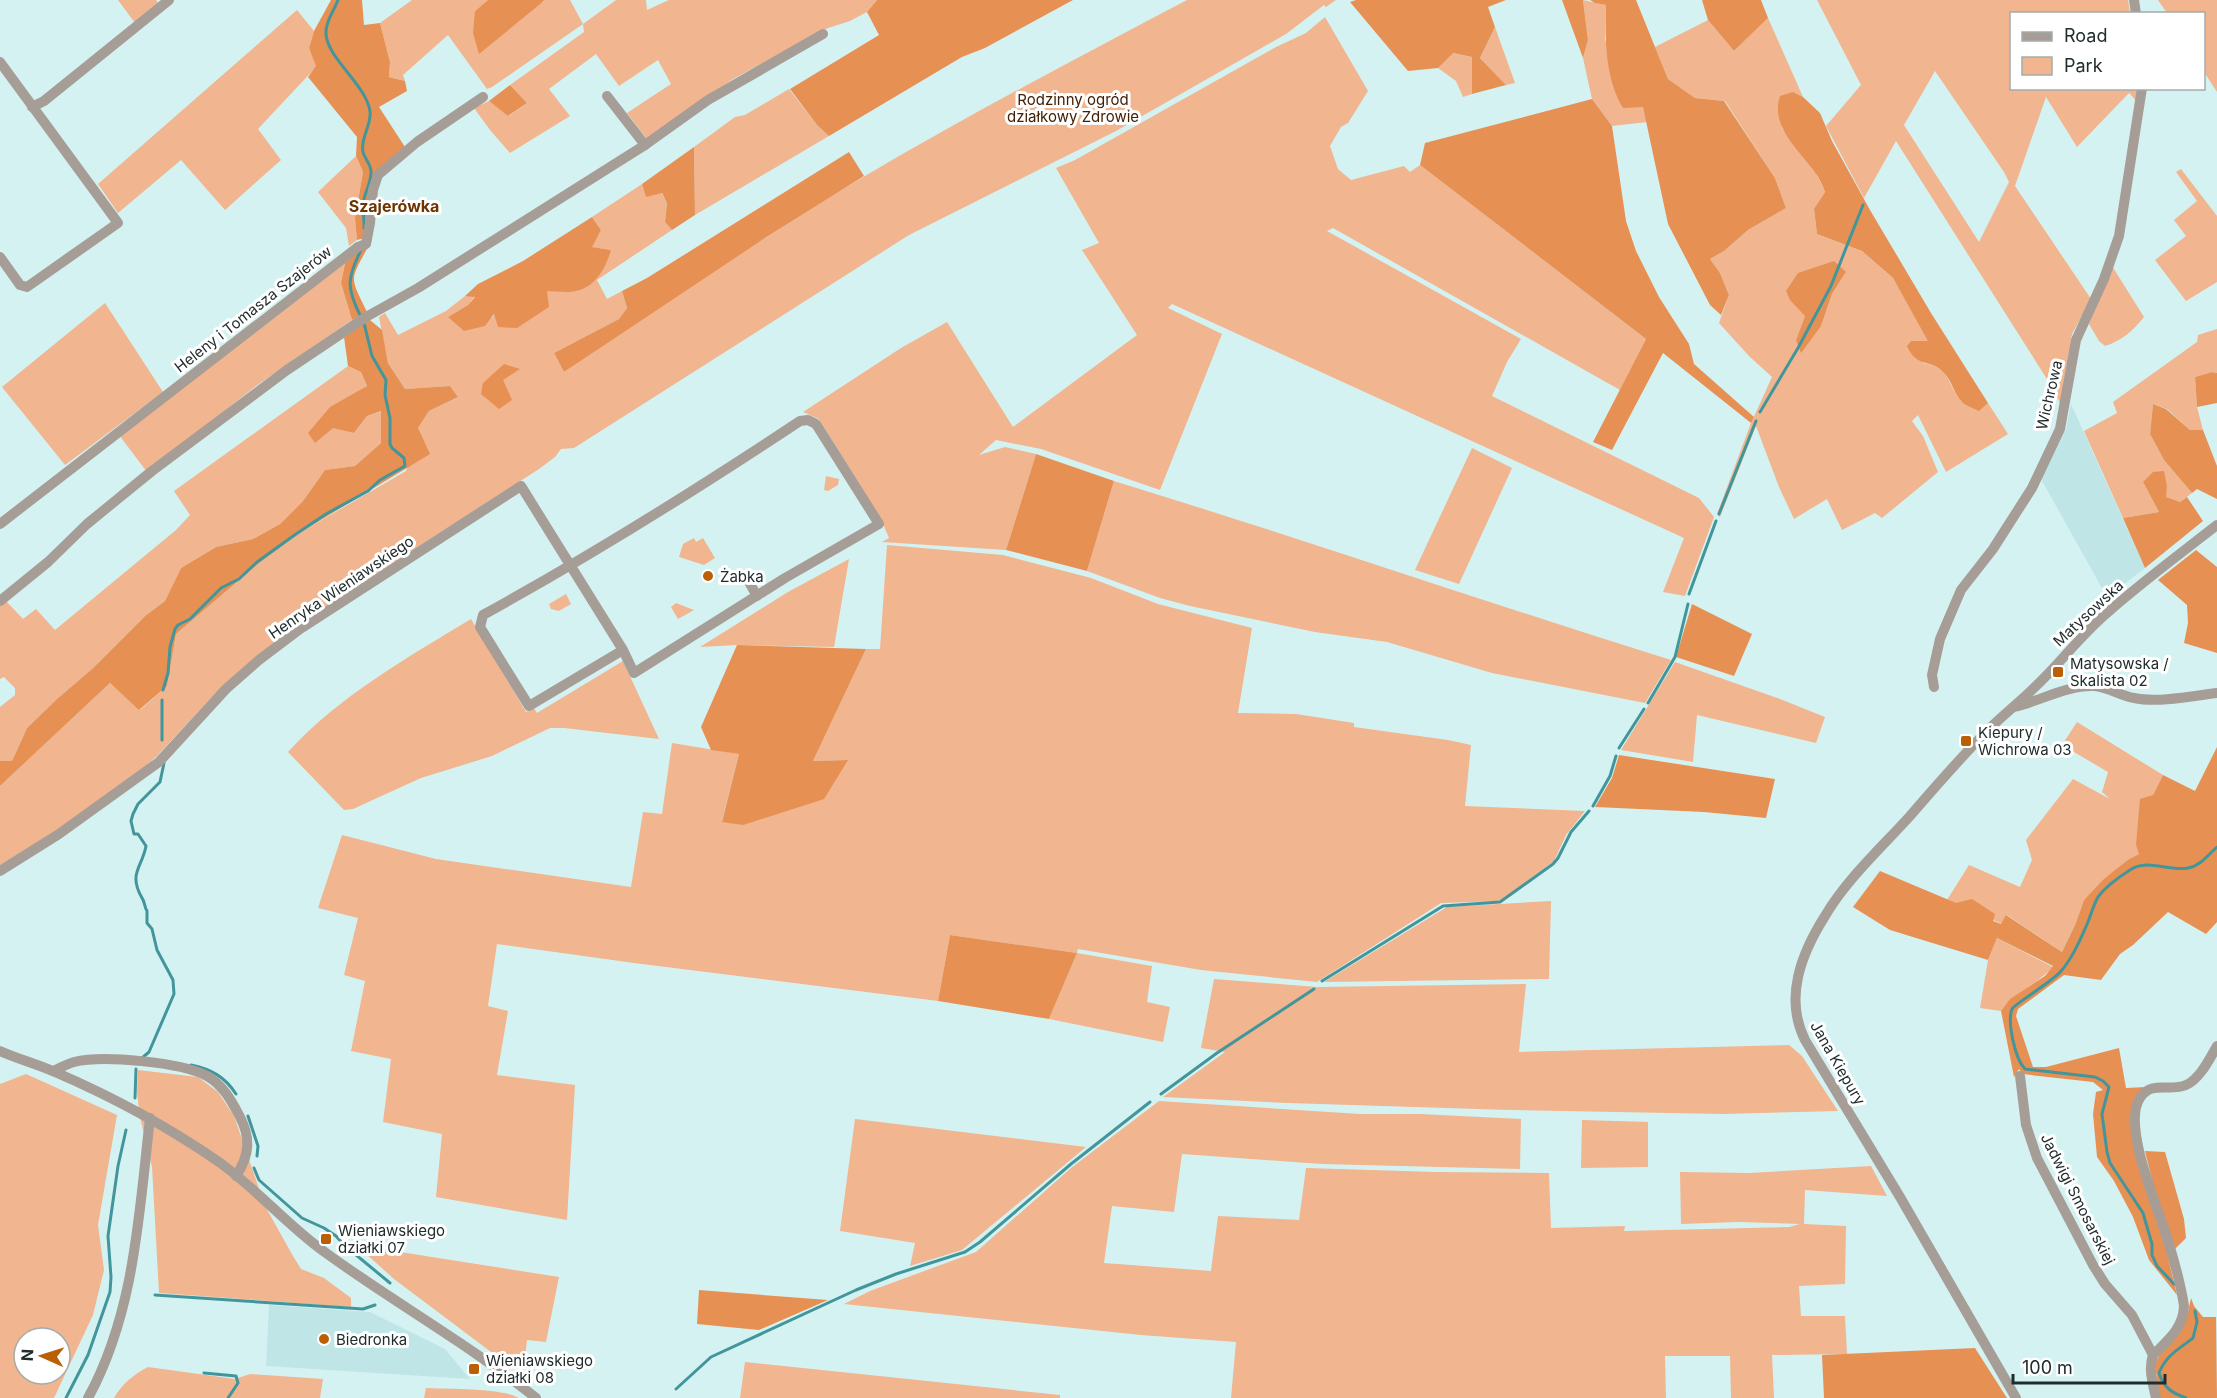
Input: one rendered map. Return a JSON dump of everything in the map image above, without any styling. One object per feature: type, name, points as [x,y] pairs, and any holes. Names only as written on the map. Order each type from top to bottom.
[{"type":"street","points":[[32,107],[44,100],[169,0]]},
{"type":"street","points":[[0,601],[48,562],[87,524],[153,471],[225,415],[366,316],[418,288],[645,144],[708,100],[823,34]]},
{"type":"street","points":[[0,62],[118,223],[27,287],[20,285],[0,257]]},
{"type":"street","name":"Wichrowa","points":[[1934,687],[1932,675],[1940,639],[1961,590],[1994,549],[2032,488],[2060,429],[2076,340],[2104,279],[2120,235],[2142,90]]},
{"type":"street","points":[[607,96],[645,144]]},
{"type":"street","name":"Heleny i Tomasza Szajerów","points":[[0,524],[357,247],[366,244],[373,190],[378,175],[417,142],[483,98]]},
{"type":"street","name":"Henryka Wieniawskiego","points":[[0,871],[59,834],[159,762],[226,689],[300,629],[521,486],[572,566],[623,650],[634,673],[757,596],[879,524],[819,428],[808,420],[800,421],[694,491],[572,566],[483,615],[480,627],[529,706],[623,650]]},
{"type":"street","name":"Matysowska","points":[[1987,731],[2014,707],[2105,614],[2217,525]]},
{"type":"street","points":[[749,582],[757,596]]},
{"type":"street","points":[[2014,707],[2068,690],[2095,686],[2134,698],[2151,700],[2217,693]]},
{"type":"street","name":"Jana Kiepury","points":[[1987,731],[1834,902],[1809,947],[1799,975],[1794,996],[1794,1009],[1799,1029],[1805,1040],[2016,1398]]},
{"type":"street","points":[[2153,1355],[2177,1332],[2184,1316],[2184,1306],[2169,1244],[2144,1167],[2135,1129],[2135,1107],[2146,1090],[2184,1086],[2192,1082],[2217,1046]]},
{"type":"street","points":[[0,1051],[105,1094],[189,1142],[237,1176],[324,1252],[497,1368],[536,1398]]},
{"type":"street","points":[[53,1071],[80,1061],[126,1061],[189,1069],[207,1077],[230,1097],[247,1132],[249,1145],[237,1176]]},
{"type":"street","name":"Jadwigi Smosarskiej","points":[[2020,1076],[2026,1125],[2037,1158],[2092,1265],[2132,1315],[2153,1355],[2150,1367],[2156,1398]]},
{"type":"street","points":[[88,1398],[115,1336],[130,1281],[150,1118]]},
{"type":"shaded area","points":[[331,0],[362,0],[364,25],[380,23],[390,62],[389,77],[405,81],[407,91],[379,107],[405,147],[382,166],[365,238],[357,240],[355,218],[363,172],[356,156],[357,137],[308,77],[316,66],[309,48],[314,31]]},
{"type":"shaded area","points":[[488,0],[545,0],[479,54],[473,33],[475,11]]},
{"type":"shaded area","points":[[877,0],[1073,0],[985,48],[962,57],[829,136],[817,125],[790,89],[879,35],[867,12]]},
{"type":"shaded area","points":[[1356,0],[1506,0],[1488,7],[1495,27],[1480,58],[1506,85],[1472,94],[1472,57],[1453,53],[1438,68],[1408,71],[1350,2]]},
{"type":"shaded area","points":[[1562,0],[1583,0],[1588,40],[1583,58]]},
{"type":"shaded area","points":[[1590,0],[1636,0],[1668,79],[1695,98],[1724,101],[1775,178],[1786,208],[1748,230],[1724,251],[1710,259],[1720,273],[1729,295],[1721,315],[1710,305],[1668,224],[1643,107],[1623,108],[1617,96],[1607,58],[1606,5]]},
{"type":"shaded area","points":[[1702,0],[1761,0],[1768,18],[1734,51],[1708,20]]},
{"type":"shaded area","points":[[510,85],[527,103],[508,116],[489,101]]},
{"type":"shaded area","points":[[1793,92],[1803,97],[1820,113],[1832,141],[1870,210],[1988,403],[1979,411],[1962,402],[1947,376],[1939,368],[1920,361],[1911,353],[1907,346],[1911,341],[1928,341],[1893,278],[1862,251],[1817,234],[1814,209],[1825,192],[1816,173],[1787,136],[1779,117],[1780,96]]},
{"type":"shaded area","points":[[1592,99],[1612,126],[1626,221],[1636,251],[1659,297],[1689,344],[1694,364],[1754,417],[1751,423],[1663,353],[1612,450],[1593,442],[1646,339],[1420,165],[1425,143]]},
{"type":"shaded area","points":[[694,147],[695,215],[672,230],[665,222],[667,203],[662,193],[646,197],[642,184]]},
{"type":"shaded area","points":[[849,152],[864,176],[768,236],[564,372],[554,353],[619,319],[627,308],[622,291],[647,278]]},
{"type":"shaded area","points":[[592,217],[601,230],[592,247],[611,250],[595,281],[573,292],[547,291],[549,307],[517,328],[498,327],[494,314],[485,326],[464,331],[448,317],[468,305],[475,297],[465,296],[478,284],[523,261]]},
{"type":"shaded area","points":[[368,247],[357,267],[354,279],[357,292],[367,312],[352,320],[341,283],[346,259]]},
{"type":"shaded area","points":[[1834,261],[1846,272],[1832,294],[1821,326],[1801,353],[1796,340],[1805,316],[1790,300],[1786,291],[1798,273]]},
{"type":"shaded area","points":[[370,320],[382,330],[388,363],[405,389],[450,386],[458,397],[429,411],[418,428],[430,454],[301,532],[258,564],[176,634],[167,686],[139,710],[110,683],[0,786],[0,761],[12,761],[27,728],[92,669],[145,616],[165,601],[181,568],[216,547],[253,539],[280,524],[303,501],[325,470],[355,466],[381,443],[381,411],[367,416],[354,433],[333,428],[315,443],[308,433],[330,407],[367,386],[361,372],[348,366],[344,337]]},
{"type":"shaded area","points":[[504,364],[520,369],[503,380],[512,400],[499,409],[481,394],[483,383]]},
{"type":"shaded area","points":[[2212,372],[2217,373],[2217,403],[2197,407],[2195,377]]},
{"type":"shaded area","points":[[2071,404],[2145,568],[2107,597],[2041,479],[2066,430]]},
{"type":"shaded area","points":[[2153,404],[2166,409],[2190,430],[2203,430],[2217,466],[2217,499],[2197,489],[2192,493],[2164,460],[2150,434]]},
{"type":"shaded area","points":[[1036,454],[1114,481],[1087,571],[1006,550]]},
{"type":"shaded area","points":[[2164,471],[2167,486],[2166,497],[2180,502],[2187,497],[2203,521],[2145,568],[2123,518],[2159,512],[2143,482],[2153,472]]},
{"type":"shaded area","points":[[2196,550],[2217,567],[2217,653],[2184,643],[2188,623],[2187,605],[2158,580]]},
{"type":"shaded area","points":[[1692,604],[1752,634],[1734,676],[1676,657]]},
{"type":"shaded area","points":[[737,645],[866,649],[813,761],[848,760],[824,799],[743,825],[722,822],[739,754],[711,750],[701,727]]},
{"type":"shaded area","points":[[2217,747],[2217,922],[2206,934],[2168,912],[2120,954],[2101,980],[2064,975],[2018,1009],[2016,1016],[2033,1067],[2046,1067],[2119,1048],[2126,1088],[2146,1087],[2132,1108],[2177,1295],[2149,1260],[2133,1217],[2114,1181],[2097,1157],[2093,1114],[2096,1092],[2103,1090],[2093,1082],[2022,1074],[2019,1069],[2014,1077],[2001,1011],[2010,999],[2045,976],[2053,966],[1997,938],[1988,960],[1890,930],[1853,907],[1880,871],[1956,903],[1972,899],[1995,914],[1993,921],[2001,924],[2006,915],[2062,952],[2084,900],[2104,879],[2139,854],[2136,845],[2140,799],[2153,795],[2163,775],[2195,791]]},
{"type":"shaded area","points":[[1619,755],[1775,779],[1766,818],[1704,812],[1595,807],[1612,778]]},
{"type":"shaded area","points":[[950,935],[1077,953],[1049,1019],[938,1001]]},
{"type":"shaded area","points":[[2145,1151],[2165,1152],[2184,1219],[2186,1238],[2175,1249],[2154,1188]]},
{"type":"shaded area","points":[[699,1290],[828,1300],[759,1330],[697,1324]]},
{"type":"shaded area","points":[[2191,1298],[2203,1317],[2216,1317],[2217,1398],[2159,1398],[2155,1362],[2188,1312]]},
{"type":"shaded area","points":[[269,1305],[370,1312],[445,1349],[470,1379],[266,1366]]},
{"type":"shaded area","points":[[1975,1348],[2007,1398],[1824,1398],[1822,1355]]},
{"type":"green space","points":[[118,0],[156,0],[158,3],[135,23]]},
{"type":"green space","points":[[412,0],[488,0],[475,11],[544,2],[545,0],[570,0],[583,24],[487,89],[448,35],[403,75],[405,81],[389,77],[390,62],[380,23]]},
{"type":"green space","points":[[616,0],[646,0],[647,10],[669,0],[877,0],[867,12],[850,21],[828,28],[733,79],[647,139],[627,113],[671,84],[658,60],[619,86],[596,54],[549,89],[570,116],[510,153],[474,108],[489,101],[509,116],[527,103],[510,85],[584,32],[583,24]]},
{"type":"green space","name":"Rodzinny ogród działkowy Zdrowie","points":[[1187,0],[1336,0],[1326,7],[1324,5],[1286,34],[1116,131],[909,235],[574,448],[561,449],[555,457],[539,469],[286,632],[209,700],[157,756],[134,777],[53,833],[0,865],[0,786],[110,683],[140,710],[167,686],[176,634],[258,564],[301,532],[406,471],[418,428],[429,411],[458,397],[450,386],[405,389],[388,363],[379,317],[385,313],[398,335],[446,311],[465,296],[475,296],[468,305],[448,317],[484,326],[495,314],[547,291],[577,291],[611,250],[591,247],[601,230],[592,217],[642,184],[646,196],[661,192],[667,203],[665,222],[672,230],[597,280],[607,299],[622,291],[627,308],[619,319],[554,353],[564,372],[751,247],[865,176],[1065,64]]},
{"type":"green space","points":[[1583,0],[1606,5],[1605,40],[1643,107],[1647,122],[1612,126],[1592,99],[1583,58],[1588,40]]},
{"type":"green space","points":[[1817,0],[2128,0],[2130,12],[2010,12],[2010,90],[2137,90],[2138,103],[2129,93],[2077,147],[2046,97],[2015,186],[2091,299],[2072,334],[2063,385],[2062,407],[2052,387],[1896,141],[1864,198],[1826,126],[1861,85]],"holes":[[[1935,71],[2009,182],[1979,242],[1904,125]]]},
{"type":"green space","points":[[2158,0],[2217,0],[2217,92],[2205,74],[2205,12],[2166,12]]},
{"type":"green space","points":[[297,10],[314,31],[309,48],[317,66],[258,129],[281,160],[225,210],[181,160],[118,213],[98,184]]},
{"type":"green space","points":[[1325,17],[1368,91],[1330,146],[1338,169],[1351,180],[1404,166],[1410,172],[1420,165],[1646,339],[1620,390],[1333,228],[1327,231],[1521,339],[1507,362],[1492,396],[1699,498],[1714,517],[1685,596],[1663,592],[1684,538],[1172,304],[1168,308],[1222,334],[1160,490],[1041,449],[996,440],[979,455],[1005,447],[1036,454],[1006,550],[882,542],[889,538],[880,517],[819,419],[803,412],[901,348],[947,322],[1013,427],[1137,335],[1082,250],[1099,243],[1056,168],[1075,160],[1276,47],[1306,33]]},
{"type":"green space","points":[[1768,18],[1803,97],[1793,92],[1782,128],[1816,173],[1825,192],[1814,210],[1817,234],[1862,251],[1893,278],[1929,341],[1923,363],[1932,365],[1944,373],[1965,405],[1979,410],[1988,403],[2008,434],[1946,472],[1918,415],[1912,421],[1923,436],[1938,472],[1882,518],[1875,513],[1842,530],[1827,499],[1794,519],[1756,426],[1720,517],[1717,514],[1751,423],[1772,377],[1719,323],[1729,295],[1720,273],[1710,259],[1724,251],[1748,230],[1786,208],[1775,178],[1725,101],[1695,98],[1668,79],[1655,47],[1708,20],[1734,51]],"holes":[[[1846,272],[1832,294],[1821,326],[1796,340],[1805,316]]]},
{"type":"green space","points":[[1495,27],[1515,83],[1506,85],[1480,58]]},
{"type":"green space","points":[[1452,53],[1472,57],[1472,94],[1463,97],[1456,81],[1438,68]]},
{"type":"green space","points":[[789,89],[817,125],[829,136],[695,215],[694,147],[735,117],[745,115]]},
{"type":"green space","points":[[356,156],[363,172],[355,218],[357,240],[349,246],[346,228],[318,192]]},
{"type":"green space","points":[[2181,169],[2217,216],[2217,282],[2186,301],[2155,260],[2186,236],[2174,220],[2197,201],[2176,172]]},
{"type":"green space","points":[[346,259],[341,283],[352,320],[256,386],[147,472],[119,435]]},
{"type":"green space","points":[[2112,266],[2144,317],[2126,335],[2105,346],[2099,341],[2089,324]]},
{"type":"green space","points":[[105,303],[163,392],[65,465],[2,387]]},
{"type":"green space","points":[[2217,329],[2217,373],[2212,372],[2195,377],[2197,407],[2203,430],[2190,430],[2167,409],[2153,404],[2150,434],[2164,460],[2192,493],[2180,502],[2165,497],[2167,486],[2143,482],[2159,512],[2123,518],[2084,431],[2117,413],[2113,402],[2197,342],[2198,335]]},
{"type":"green space","points":[[348,366],[361,372],[367,386],[357,393],[333,427],[354,433],[367,416],[382,411],[381,443],[355,466],[325,470],[303,501],[280,524],[253,539],[216,547],[181,568],[165,601],[145,616],[92,669],[27,728],[12,761],[0,761],[0,707],[15,695],[15,688],[4,677],[0,679],[0,605],[6,601],[23,619],[36,609],[55,630],[176,530],[190,515],[174,491]]},
{"type":"green space","points":[[1472,448],[1512,468],[1459,584],[1415,570]]},
{"type":"green space","points":[[826,476],[839,479],[838,485],[828,491],[824,490]]},
{"type":"green space","points":[[1114,481],[1671,660],[1645,703],[1492,673],[1387,642],[1315,632],[1160,598],[1087,571]]},
{"type":"green space","points":[[694,538],[696,542],[703,538],[715,558],[704,565],[679,557],[683,544]]},
{"type":"green space","points":[[887,545],[1003,555],[1091,578],[1158,604],[1252,628],[1238,713],[1296,714],[1354,723],[1354,727],[1471,745],[1465,806],[1585,811],[1566,835],[1554,861],[1500,901],[1441,903],[1317,982],[1201,970],[1078,949],[1077,953],[950,935],[938,1001],[497,944],[488,1006],[508,1011],[497,1075],[575,1085],[567,1220],[436,1197],[442,1134],[383,1122],[391,1059],[351,1051],[365,981],[344,975],[358,918],[318,908],[342,835],[436,859],[631,887],[643,812],[662,814],[672,743],[739,754],[722,821],[847,760],[813,761],[866,649],[880,649]]},
{"type":"green space","points":[[849,559],[834,647],[737,645],[700,647],[788,592]]},
{"type":"green space","points":[[566,594],[571,604],[559,611],[551,609],[549,604]]},
{"type":"green space","points":[[676,603],[694,610],[678,619],[671,607]]},
{"type":"green space","points":[[471,619],[526,712],[534,708],[537,713],[623,661],[659,739],[550,728],[492,756],[421,778],[353,809],[344,810],[288,752],[329,713],[351,696],[398,663]]},
{"type":"green space","points":[[1675,662],[1825,717],[1816,743],[1697,715],[1693,762],[1621,750]]},
{"type":"green space","points":[[2077,722],[2163,775],[2153,795],[2139,854],[2129,859],[2084,900],[2062,952],[2007,915],[2002,924],[1947,900],[1969,865],[2020,887],[2032,860],[2026,840],[2073,779],[2110,799],[2102,792],[2108,772],[2062,745]]},
{"type":"green space","points":[[1551,901],[1549,979],[1324,982],[1447,907]]},
{"type":"green space","points":[[1997,938],[2053,967],[2001,1011],[1980,1008],[1988,960]]},
{"type":"green space","points":[[1077,953],[1152,966],[1147,1002],[1170,1007],[1163,1042],[1049,1019]]},
{"type":"green space","points":[[1214,979],[1317,987],[1526,984],[1519,1052],[1789,1045],[1802,1056],[1838,1111],[1723,1114],[1510,1110],[1163,1097],[1225,1052],[1201,1048]]},
{"type":"green space","points":[[138,1070],[198,1077],[218,1092],[234,1116],[265,1206],[301,1269],[324,1278],[351,1298],[351,1307],[159,1293],[152,1167],[140,1117],[137,1093]]},
{"type":"green space","points":[[26,1074],[117,1115],[98,1225],[104,1270],[93,1315],[72,1360],[72,1326],[12,1326],[12,1386],[60,1386],[54,1398],[0,1398],[0,1084]]},
{"type":"green space","points":[[1159,1101],[1360,1114],[1420,1114],[1521,1119],[1520,1169],[1321,1164],[1182,1154],[1174,1212],[1112,1206],[1104,1263],[1211,1271],[1218,1216],[1299,1220],[1306,1168],[1549,1173],[1551,1228],[1625,1226],[1624,1231],[1789,1227],[1800,1224],[1738,1222],[1681,1224],[1680,1172],[1749,1173],[1871,1166],[1887,1196],[1805,1190],[1804,1224],[1846,1226],[1845,1284],[1799,1286],[1801,1316],[1845,1316],[1847,1354],[1772,1355],[1774,1398],[1731,1398],[1730,1356],[1665,1356],[1666,1398],[1231,1398],[1236,1342],[1141,1335],[844,1304],[870,1291],[976,1252],[1071,1168]]},
{"type":"green space","points":[[855,1119],[1086,1147],[962,1250],[910,1266],[915,1243],[840,1231]]},
{"type":"green space","points":[[1582,1120],[1648,1122],[1648,1167],[1581,1168]]},
{"type":"green space","points":[[349,1244],[559,1277],[546,1342],[527,1340],[523,1376],[394,1279],[364,1252]]},
{"type":"green space","points":[[745,1362],[1060,1395],[1060,1398],[740,1398]]},
{"type":"green space","points":[[148,1367],[235,1379],[250,1374],[323,1379],[320,1398],[114,1398],[128,1380]]},
{"type":"green space","points":[[426,1388],[500,1392],[519,1398],[424,1398]]},
{"type":"waterway","points":[[338,0],[330,17],[326,35],[334,54],[362,92],[370,111],[363,147],[371,170],[363,204],[364,228]]},
{"type":"waterway","points":[[1760,412],[1831,286],[1863,205]]},
{"type":"waterway","points":[[361,250],[353,268],[350,283],[361,317]]},
{"type":"waterway","points":[[163,690],[168,673],[170,647],[178,625],[190,619],[221,588],[239,579],[257,562],[296,534],[405,466],[404,458],[390,444],[390,418],[385,395],[386,380],[372,356],[364,323]]},
{"type":"waterway","points":[[1719,514],[1756,421]]},
{"type":"waterway","points":[[1689,594],[1716,521]]},
{"type":"waterway","points":[[1648,703],[1675,657],[1688,604]]},
{"type":"waterway","points":[[162,700],[162,740]]},
{"type":"waterway","points":[[1619,748],[1644,709]]},
{"type":"waterway","points":[[1593,806],[1610,776],[1616,756]]},
{"type":"waterway","points":[[142,1058],[149,1052],[174,994],[173,980],[157,950],[152,929],[147,923],[144,901],[136,882],[137,871],[146,846],[138,834],[134,834],[131,821],[138,804],[160,782],[164,763]]},
{"type":"waterway","points":[[1322,981],[1443,906],[1500,902],[1553,864],[1571,832],[1589,811]]},
{"type":"waterway","points":[[2174,1284],[2157,1266],[2152,1255],[2152,1244],[2143,1213],[2110,1163],[2102,1114],[2109,1087],[2095,1077],[2025,1069],[2015,1049],[2011,1031],[2011,1015],[2014,1006],[2058,975],[2066,965],[2080,941],[2098,897],[2113,882],[2130,870],[2144,865],[2181,869],[2192,867],[2204,860],[2217,847]]},
{"type":"waterway","points":[[1161,1094],[1217,1053],[1314,989]]},
{"type":"waterway","points":[[191,1065],[217,1075],[236,1094]]},
{"type":"waterway","points":[[135,1098],[136,1069]]},
{"type":"waterway","points":[[676,1389],[711,1357],[856,1290],[896,1274],[965,1252],[1150,1102]]},
{"type":"waterway","points":[[248,1116],[258,1146],[257,1156]]},
{"type":"waterway","points":[[66,1398],[88,1355],[110,1292],[108,1236],[118,1166],[126,1130]]},
{"type":"waterway","points":[[254,1168],[259,1180],[302,1218],[336,1236],[390,1283]]},
{"type":"waterway","points":[[155,1295],[363,1309],[375,1305]]},
{"type":"waterway","points":[[2186,1398],[2169,1389],[2163,1383],[2159,1373],[2169,1357],[2193,1338],[2197,1322],[2195,1311]]},
{"type":"waterway","points":[[204,1373],[236,1376],[238,1383],[228,1398]]},
{"type":"place","name":"Żabka","points":[[708,576]]},
{"type":"place","name":"Matysowska / Skalista 02","points":[[2058,672]]},
{"type":"place","name":"Kiepury / Wichrowa 03","points":[[1966,741]]},
{"type":"place","name":"Wieniawskiego działki 07","points":[[326,1239]]},
{"type":"place","name":"Biedronka","points":[[324,1339]]},
{"type":"place","name":"Wieniawskiego działki 08","points":[[474,1369]]},
{"type":"district","name":"Szajerówka","points":[[394,206]]}]
